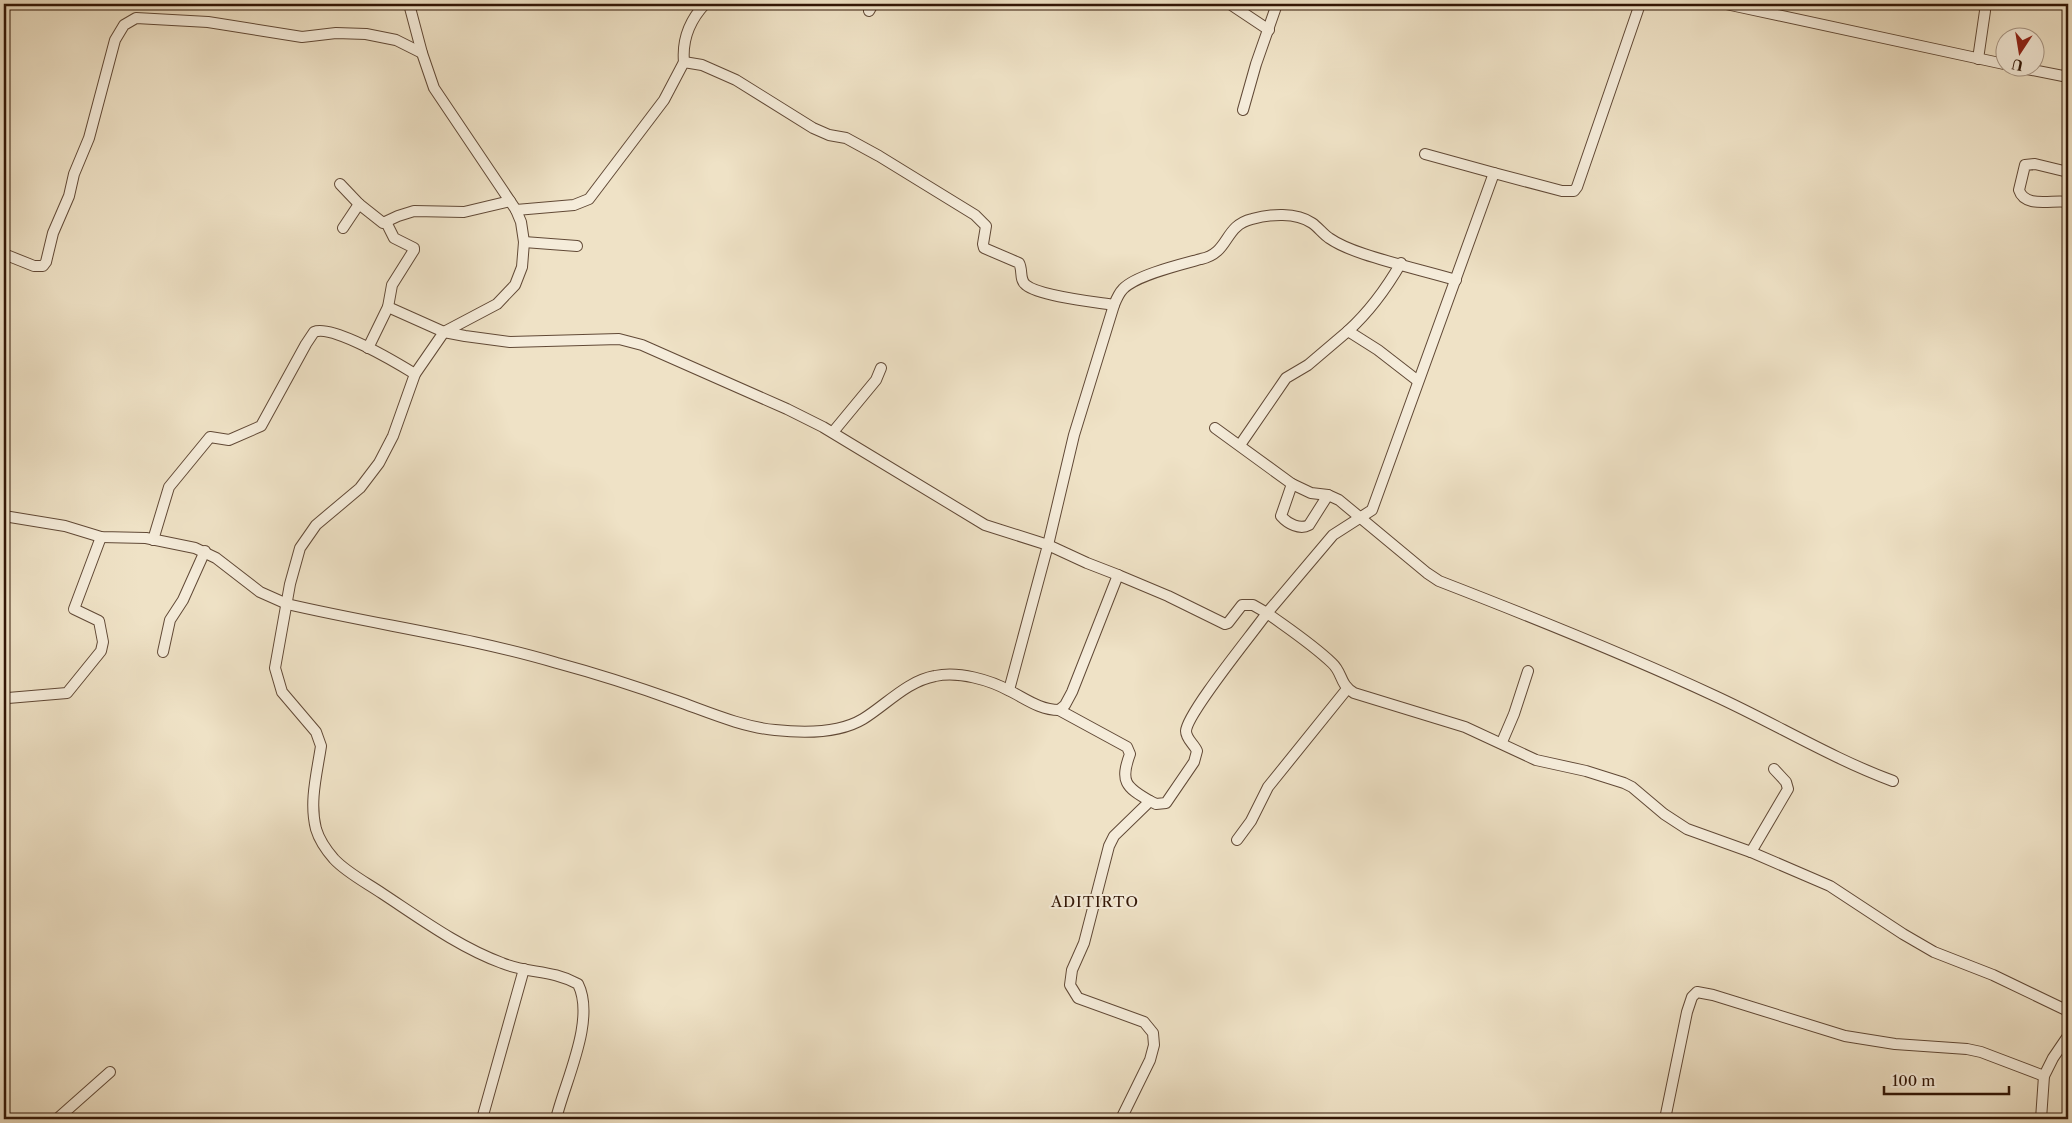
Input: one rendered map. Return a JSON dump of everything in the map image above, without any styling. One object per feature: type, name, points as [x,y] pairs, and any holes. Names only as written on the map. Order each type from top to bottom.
[{"type":"street","points":[[409,4],[422,53],[439,96],[516,210],[521,222],[524,242],[520,274],[508,293],[497,304],[444,332],[415,374],[393,436],[379,464],[360,488],[316,525],[300,548],[294,566],[274,668],[282,692],[312,726],[320,740],[321,746],[314,788],[314,814],[317,830],[334,858],[346,869],[445,935],[493,960],[524,969],[554,973],[578,984],[582,992],[584,1010],[581,1031],[556,1119]]},
{"type":"street","points":[[516,210],[574,204],[590,199],[664,100],[684,62],[684,45],[691,24],[704,4]]},
{"type":"street","points":[[1230,4],[1269,30]]},
{"type":"street","points":[[1243,110],[1256,64],[1277,4]]},
{"type":"street","points":[[1425,154],[1562,191],[1574,191],[1640,4]]},
{"type":"street","points":[[1726,4],[1994,62]]},
{"type":"street","points":[[1978,59],[1985,11],[1984,4]]},
{"type":"street","points":[[4,254],[34,266],[43,266],[46,262],[53,233],[69,196],[74,174],[89,138],[115,40],[128,21],[136,18],[208,22],[302,37],[366,34],[396,40],[422,53]]},
{"type":"street","points":[[684,62],[702,65],[736,80],[813,128],[829,135],[846,138],[879,156],[975,215],[986,226],[984,248],[1019,264],[1022,279],[1027,286],[1042,292],[1114,305]]},
{"type":"street","points":[[2044,72],[2068,77]]},
{"type":"street","points":[[2068,172],[2035,164],[2025,165],[2019,190],[2029,200],[2050,203],[2056,200],[2068,202]]},
{"type":"street","points":[[4,516],[64,526],[101,537],[153,540],[205,551],[253,588],[287,604],[527,654],[614,679],[717,715],[773,730],[822,730],[851,724],[862,720],[906,689],[935,676],[948,675],[979,679],[1009,690],[1032,704],[1059,710],[1127,746],[1130,754],[1124,774],[1125,780],[1137,793],[1150,801],[1156,804],[1166,803],[1196,757],[1196,751],[1186,732],[1189,722],[1204,698],[1267,614],[1333,535],[1372,510],[1494,173]]},
{"type":"street","points":[[340,184],[380,222],[386,222],[414,211],[464,212],[510,201]]},
{"type":"street","points":[[343,228],[359,204]]},
{"type":"street","points":[[1009,690],[1048,545],[1074,435],[1114,305],[1123,288],[1135,281],[1186,262],[1209,258],[1219,250],[1234,228],[1251,219],[1269,215],[1295,217],[1308,221],[1331,239],[1365,254],[1456,280]]},
{"type":"street","points":[[368,348],[388,307],[392,285],[414,248],[394,238],[386,222]]},
{"type":"street","points":[[524,242],[577,246]]},
{"type":"street","points":[[1240,445],[1286,378],[1308,365],[1348,332],[1365,315],[1378,299],[1401,263]]},
{"type":"street","points":[[388,307],[444,332],[510,342],[579,339],[628,341],[650,348],[787,409],[833,432],[972,518],[994,528],[1048,545],[1168,596],[1220,623],[1228,623],[1242,605],[1253,605],[1333,663],[1347,689],[1373,700],[1452,722],[1502,742],[1536,760],[1586,771],[1624,783],[1687,829],[1751,852],[1830,886],[1902,934],[1934,952],[1993,975],[2068,1011]]},
{"type":"street","points":[[153,540],[166,492],[191,459],[210,437],[226,441],[261,426],[314,332],[318,330],[329,332],[368,348],[415,374]]},
{"type":"street","points":[[1348,332],[1378,350],[1418,381]]},
{"type":"street","points":[[833,432],[876,380],[882,368]]},
{"type":"street","points":[[1215,428],[1292,484],[1318,495],[1328,495],[1339,500],[1439,581],[1556,627],[1715,696],[1860,767],[1893,781]]},
{"type":"street","points":[[1292,484],[1281,516],[1288,523],[1300,527],[1309,525],[1328,495]]},
{"type":"street","points":[[8,698],[68,693],[101,651],[102,632],[99,621],[74,609],[101,537]]},
{"type":"street","points":[[163,652],[170,620],[183,600],[205,551]]},
{"type":"street","points":[[1059,710],[1065,705],[1072,692],[1118,575]]},
{"type":"street","points":[[1502,742],[1514,714],[1528,671]]},
{"type":"street","points":[[1237,840],[1251,821],[1268,787],[1347,689]]},
{"type":"street","points":[[1751,852],[1788,789],[1786,782],[1774,769]]},
{"type":"street","points":[[1121,1119],[1150,1060],[1154,1045],[1153,1033],[1144,1022],[1078,998],[1072,990],[1071,978],[1084,943],[1109,846],[1114,836],[1150,801]]},
{"type":"street","points":[[482,1119],[524,969]]},
{"type":"street","points":[[1665,1119],[1688,1012],[1692,997],[1697,992],[1713,995],[1845,1036],[1895,1044],[1959,1048],[1981,1052],[2044,1076]]},
{"type":"street","points":[[2041,1119],[2044,1076],[2053,1058],[2068,1036]]},
{"type":"street","points":[[57,1119],[110,1072]]},
{"type":"district","name":"ADITIRTO","points":[[1095,902]]}]
